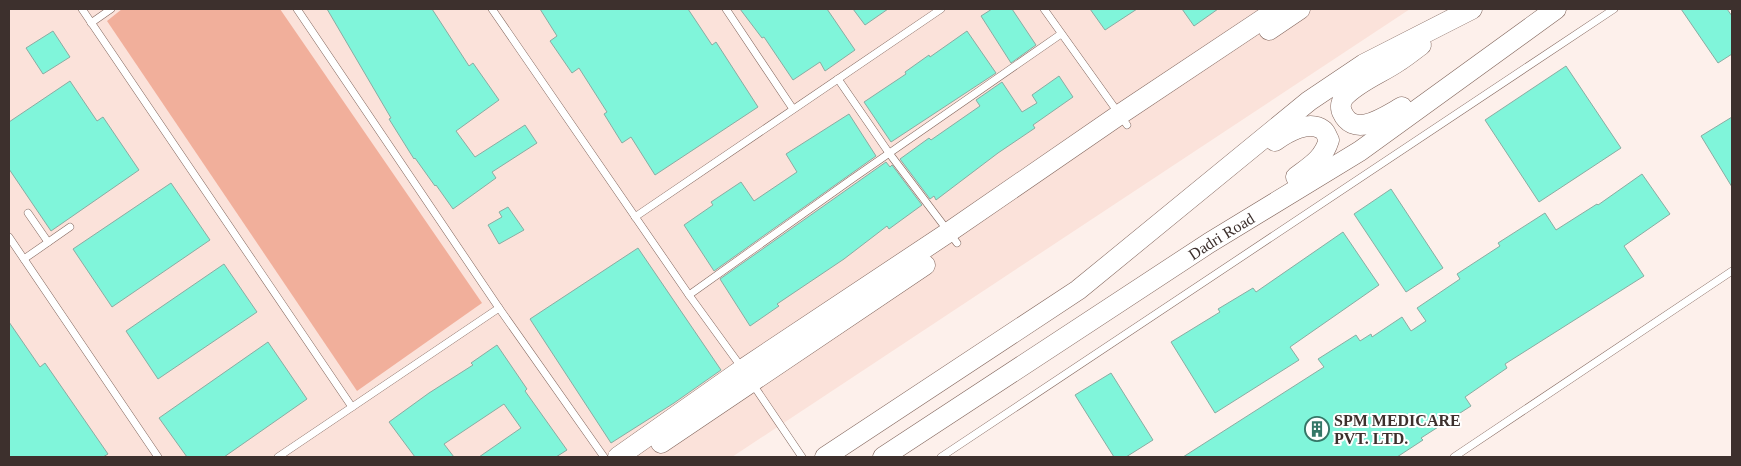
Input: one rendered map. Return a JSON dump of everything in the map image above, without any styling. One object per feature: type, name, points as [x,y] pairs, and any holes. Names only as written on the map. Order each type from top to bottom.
[{"type":"main road","points":[[618,457],[747,375],[953,238],[1278,12],[1300,9]]},
{"type":"main road","name":"Dadri Road","points":[[883,457],[1209,243],[1360,151],[1556,9]]},
{"type":"main road","points":[[1468,11],[1399,62],[1358,85],[1343,99],[1341,109],[1345,117],[1353,124],[1362,126],[1392,112],[1477,65]]},
{"type":"main road","points":[[825,457],[1078,290],[1309,101],[1364,64],[1468,11]]},
{"type":"main road","points":[[1209,243],[1314,163],[1325,152],[1329,140],[1324,130],[1314,126],[1298,128],[1286,133],[1244,162],[1215,176]]},
{"type":"main road","points":[[640,457],[747,375]]},
{"type":"lane","points":[[82,9],[352,407]]},
{"type":"lane","points":[[91,23],[112,9]]},
{"type":"lane","points":[[297,9],[499,308],[604,457]]},
{"type":"lane","points":[[492,9],[802,457]]},
{"type":"lane","points":[[726,9],[793,109]]},
{"type":"lane","points":[[635,217],[941,9]]},
{"type":"lane","points":[[1044,9],[1123,120]]},
{"type":"lane","points":[[941,457],[1614,9]]},
{"type":"lane","points":[[689,295],[1062,34]]},
{"type":"lane","points":[[838,79],[889,154],[953,238]]},
{"type":"lane","points":[[28,213],[48,242]]},
{"type":"lane","points":[[24,259],[70,226]]},
{"type":"lane","points":[[9,237],[158,457]]},
{"type":"lane","points":[[1454,457],[1732,271]]},
{"type":"lane","points":[[278,457],[499,308]]},
{"type":"shaded area","points":[[9,9],[1410,9],[732,457],[9,457]]},
{"type":"shaded area","points":[[122,9],[280,9],[482,303],[357,391],[107,21]]},
{"type":"building","points":[[327,9],[432,9],[469,66],[473,63],[499,100],[456,131],[475,157],[525,125],[537,143],[492,172],[496,178],[453,209],[414,159],[389,119],[391,118]]},
{"type":"building","points":[[540,9],[688,9],[712,45],[716,42],[758,107],[655,175],[631,137],[622,143],[604,114],[607,112],[579,68],[572,73],[550,41],[557,36]]},
{"type":"building","points":[[740,9],[827,9],[855,50],[825,71],[820,62],[793,80],[764,37],[762,38]]},
{"type":"building","points":[[853,9],[888,9],[865,25]]},
{"type":"building","points":[[992,9],[1012,9],[1036,45],[1011,63],[981,16]]},
{"type":"building","points":[[1090,9],[1137,9],[1105,30]]},
{"type":"building","points":[[1182,9],[1218,9],[1194,26]]},
{"type":"building","points":[[1681,9],[1727,9],[1732,16],[1732,54],[1718,63]]},
{"type":"building","points":[[53,31],[70,57],[43,74],[26,48]]},
{"type":"building","points":[[967,31],[996,73],[891,142],[864,102],[906,74],[905,72],[929,55],[930,57]]},
{"type":"building","points":[[1566,66],[1621,148],[1539,202],[1485,120]]},
{"type":"building","points":[[1059,76],[1073,97],[1033,125],[1035,128],[998,153],[936,200],[934,196],[930,199],[900,159],[980,106],[976,100],[1002,82],[1022,112],[1037,103],[1032,95]]},
{"type":"building","points":[[70,81],[97,121],[103,117],[139,170],[51,231],[9,169],[9,122]]},
{"type":"building","points":[[849,114],[876,156],[714,271],[684,225],[713,205],[711,202],[741,182],[754,201],[797,172],[786,154]]},
{"type":"building","points":[[1732,117],[1732,187],[1701,136]]},
{"type":"building","points":[[886,162],[890,167],[892,165],[922,205],[889,229],[887,226],[844,259],[777,304],[779,306],[750,326],[720,279]]},
{"type":"building","points":[[1642,174],[1670,214],[1624,246],[1644,276],[1505,364],[1507,368],[1465,397],[1471,406],[1421,438],[1423,440],[1397,457],[1183,457],[1324,367],[1318,359],[1356,335],[1360,341],[1371,334],[1372,337],[1402,317],[1411,331],[1426,321],[1417,308],[1460,279],[1457,274],[1500,246],[1498,243],[1545,213],[1556,230],[1598,205]]},
{"type":"building","points":[[171,183],[210,240],[112,307],[73,249]]},
{"type":"building","points":[[1391,189],[1443,268],[1406,292],[1354,214]]},
{"type":"building","points":[[508,207],[524,230],[499,244],[488,225],[502,217],[499,212]]},
{"type":"building","points":[[1343,232],[1379,285],[1290,347],[1299,360],[1215,413],[1171,342],[1220,312],[1218,309],[1253,288],[1256,292]]},
{"type":"building","points":[[638,248],[721,370],[674,403],[611,443],[530,319]]},
{"type":"building","points":[[224,264],[257,312],[158,379],[126,331]]},
{"type":"building","points":[[9,322],[40,367],[45,363],[108,454],[103,457],[9,457]]},
{"type":"building","points":[[268,342],[307,399],[224,457],[187,457],[159,418]]},
{"type":"building","points":[[497,345],[527,389],[525,391],[567,450],[556,457],[479,457],[521,428],[504,404],[444,444],[454,457],[415,457],[389,422],[429,393],[473,365],[471,363]]},
{"type":"building","points":[[1111,373],[1153,440],[1126,457],[1114,457],[1075,395]]},
{"type":"place","name":"SPM MEDICARE PVT. LTD.","points":[[1317,429]]}]
